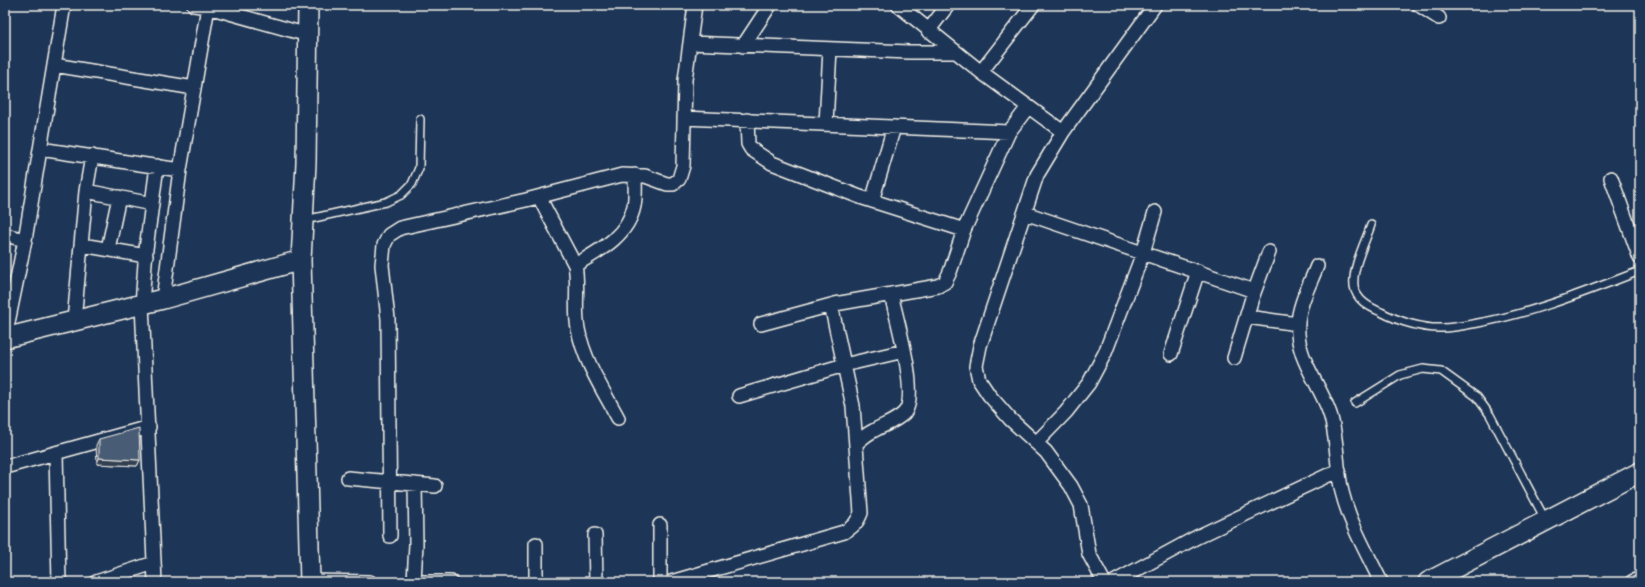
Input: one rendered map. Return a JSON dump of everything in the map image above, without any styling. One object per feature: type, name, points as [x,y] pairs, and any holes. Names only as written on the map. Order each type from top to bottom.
[{"type":"main road","points":[[308,5],[306,163],[301,260],[310,582]]},
{"type":"main road","points":[[5,337],[163,300],[301,260]]},
{"type":"main road","points":[[1428,582],[1640,472]]},
{"type":"street","points":[[5,337],[25,240],[64,5]]},
{"type":"street","points":[[194,5],[208,7],[308,35]]},
{"type":"street","points":[[390,536],[388,319],[382,265],[384,245],[389,235],[400,228],[539,197],[622,175],[645,176],[667,184],[673,184],[679,179],[683,166],[685,80],[695,5]]},
{"type":"street","points":[[744,46],[770,5]]},
{"type":"street","points":[[898,5],[954,52],[1063,132]]},
{"type":"street","points":[[928,31],[948,5]]},
{"type":"street","points":[[981,72],[1033,5]]},
{"type":"street","points":[[1104,582],[1087,547],[1081,506],[1071,486],[1046,452],[1010,419],[989,395],[979,380],[976,366],[980,346],[1037,174],[1063,132],[1155,5]]},
{"type":"street","points":[[1419,5],[1439,18]]},
{"type":"street","points":[[163,300],[180,170],[208,7]]},
{"type":"street","points":[[690,43],[909,52],[954,52]]},
{"type":"street","points":[[826,124],[830,49]]},
{"type":"street","points":[[54,65],[194,88]]},
{"type":"street","points":[[760,324],[832,305],[938,286],[945,282],[950,272],[964,230],[1009,132],[1028,107]]},
{"type":"street","points":[[684,118],[1009,132]]},
{"type":"street","points":[[747,120],[748,144],[751,149],[764,159],[872,201],[964,230]]},
{"type":"street","points":[[872,201],[894,127]]},
{"type":"street","points":[[40,149],[180,170]]},
{"type":"street","points":[[74,321],[86,191],[92,156]]},
{"type":"street","points":[[155,582],[149,427],[142,304],[146,256],[157,166]]},
{"type":"street","points":[[575,265],[620,235],[630,221],[635,205],[635,175]]},
{"type":"street","points":[[1611,178],[1640,258]]},
{"type":"street","points":[[86,191],[152,204]]},
{"type":"street","points":[[108,249],[118,197]]},
{"type":"street","points":[[539,197],[575,265],[578,329],[590,364],[618,418]]},
{"type":"street","points":[[1036,443],[1066,412],[1088,383],[1104,352],[1143,253],[1155,212]]},
{"type":"street","points":[[1025,214],[1254,291]]},
{"type":"street","points":[[5,235],[25,240]]},
{"type":"street","points":[[82,245],[146,256]]},
{"type":"street","points":[[1234,358],[1254,291],[1269,252]]},
{"type":"street","points":[[1317,266],[1301,308],[1298,324],[1302,358],[1329,413],[1342,493],[1357,532],[1381,582]]},
{"type":"street","points":[[1172,354],[1198,271]]},
{"type":"street","points":[[856,444],[870,432],[893,421],[909,407],[911,400],[910,382],[891,294]]},
{"type":"street","points":[[671,582],[768,555],[844,532],[853,527],[861,513],[853,406],[832,305]]},
{"type":"street","points":[[1247,317],[1298,324]]},
{"type":"street","points":[[739,396],[844,365],[904,351]]},
{"type":"street","points":[[5,467],[149,427]]},
{"type":"street","points":[[56,454],[59,582]]},
{"type":"street","points":[[1114,582],[1197,537],[1339,470]]},
{"type":"street","points":[[348,478],[436,486]]},
{"type":"street","points":[[414,582],[416,544],[415,484]]},
{"type":"street","points":[[660,525],[660,582]]},
{"type":"street","points":[[595,535],[596,582]]},
{"type":"street","points":[[536,544],[536,582]]},
{"type":"street","points":[[96,582],[154,563]]},
{"type":"street","points":[[1632,582],[1640,578]]},
{"type":"street","points":[[310,582],[370,582]]},
{"type":"street","points":[[422,582],[451,582]]},
{"type":"lane","points":[[303,220],[386,202],[401,195],[412,184],[419,168],[420,119]]},
{"type":"lane","points":[[1371,225],[1357,266],[1354,284],[1358,296],[1363,302],[1390,317],[1425,326],[1442,328],[1503,319],[1553,304],[1640,271]]},
{"type":"lane","points":[[1355,403],[1400,375],[1423,369],[1441,371],[1477,397],[1490,414],[1546,521]]},
{"type":"building","points":[[139,428],[140,460],[99,458],[99,439]]}]
